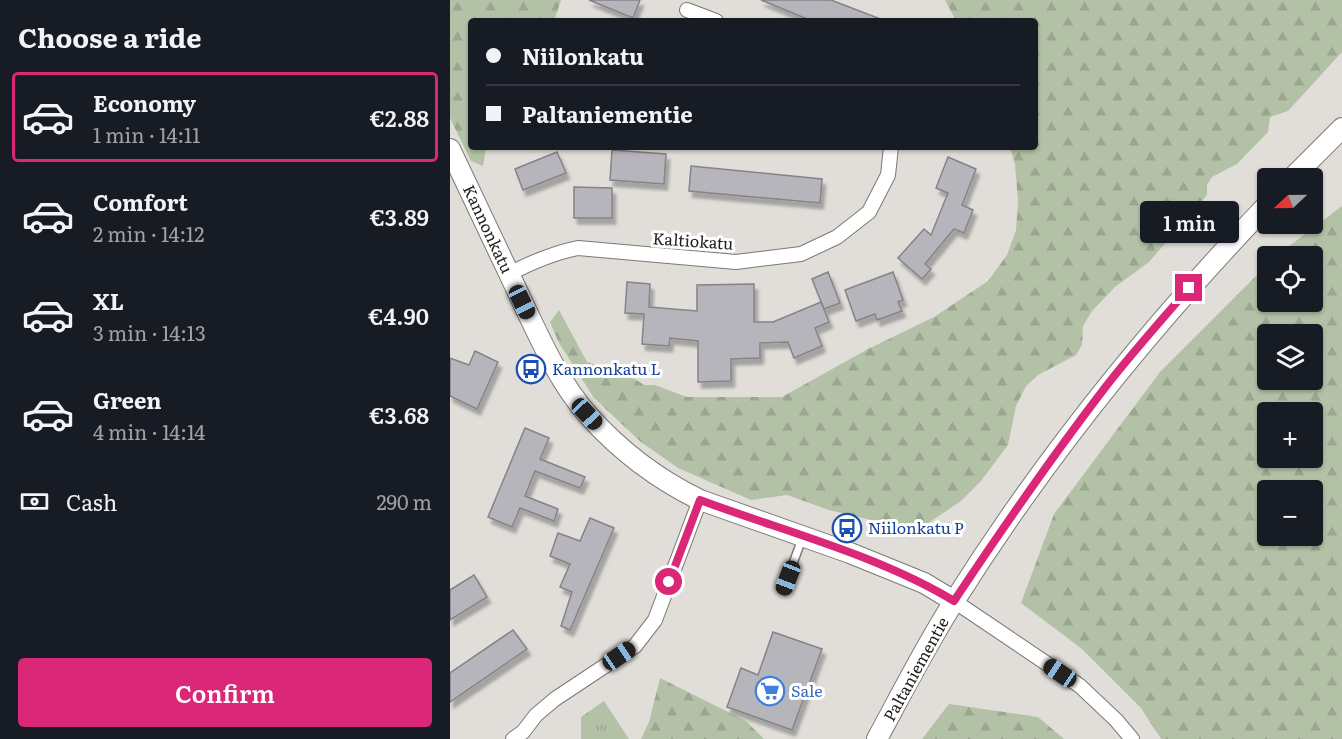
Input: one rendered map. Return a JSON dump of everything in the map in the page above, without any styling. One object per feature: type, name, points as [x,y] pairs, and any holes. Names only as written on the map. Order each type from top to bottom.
[{"type":"street","points":[[687,10],[708,18]]},
{"type":"street","points":[[1302,168],[1342,128]]},
{"type":"street","name":"Kannonkatu","points":[[450,149],[563,382],[587,414],[613,442],[643,467],[700,500],[924,583],[954,601]]},
{"type":"street","name":"Kaltiokatu","points":[[509,274],[552,255],[578,248],[736,262],[801,254],[837,237],[869,212],[888,175],[891,150]]},
{"type":"street","name":"Paltaniementie","points":[[877,739],[954,601],[1026,493],[1105,387],[1203,271],[1257,215]]},
{"type":"street","points":[[513,739],[523,732],[536,715],[555,699],[635,646],[655,621],[700,500]]},
{"type":"street","points":[[954,601],[1080,686],[1116,720],[1132,739]]},
{"type":"lane","points":[[783,590],[802,537]]},
{"type":"green space","points":[[450,0],[561,0],[555,18],[468,18],[468,150],[486,150],[483,166],[471,161],[450,118]]},
{"type":"green space","points":[[945,0],[1342,0],[1342,52],[1288,111],[1270,117],[1268,132],[1237,164],[1212,177],[1207,185],[1207,195],[1149,262],[1115,287],[1092,311],[1083,326],[1082,345],[1076,355],[1038,375],[1026,386],[1016,406],[1008,445],[981,481],[961,501],[924,526],[900,527],[829,510],[787,495],[751,500],[678,468],[641,442],[594,398],[559,343],[550,322],[559,310],[587,362],[635,379],[644,385],[655,385],[687,397],[782,397],[868,349],[934,317],[988,281],[1007,255],[1016,230],[1018,202],[1015,164],[1011,150],[1038,150],[1038,18],[954,18]]},
{"type":"green space","points":[[1342,206],[1342,739],[1161,739],[1141,708],[1082,649],[1021,603],[1054,514],[1160,372],[1257,275],[1257,312],[1323,312],[1323,246],[1289,246],[1305,234],[1323,234],[1323,220]]},
{"type":"green space","points":[[660,678],[746,721],[764,739],[641,739],[649,722]]},
{"type":"green space","points":[[604,701],[629,739],[581,739],[581,717]]},
{"type":"green space","points":[[949,704],[1038,717],[1064,739],[922,739]]},
{"type":"building","points":[[589,0],[640,0],[633,18]]},
{"type":"building","points":[[761,0],[831,0],[878,18],[805,18]]},
{"type":"building","points":[[612,150],[666,154],[664,184],[610,180]]},
{"type":"building","points":[[557,152],[566,173],[523,190],[515,169]]},
{"type":"building","points":[[948,157],[976,169],[962,205],[973,210],[964,233],[954,229],[925,264],[931,269],[922,279],[898,258],[924,229],[931,235],[948,193],[936,188]]},
{"type":"building","points":[[691,166],[822,179],[820,203],[689,191]]},
{"type":"building","points":[[574,187],[612,188],[612,218],[574,218]]},
{"type":"building","points":[[828,272],[840,303],[824,309],[812,279]]},
{"type":"building","points":[[893,272],[903,300],[898,302],[902,311],[877,320],[875,314],[856,321],[845,290]]},
{"type":"building","points":[[627,282],[650,284],[649,307],[697,311],[697,285],[754,284],[754,322],[773,322],[821,302],[829,322],[815,328],[822,346],[794,358],[788,342],[760,343],[760,358],[731,359],[731,381],[698,382],[698,341],[670,338],[669,346],[642,344],[644,314],[625,313]]},
{"type":"building","points":[[475,351],[498,362],[477,409],[450,396],[450,358],[469,365]]},
{"type":"building","points":[[525,428],[549,438],[540,459],[585,477],[580,488],[535,471],[525,496],[558,509],[554,521],[520,508],[512,527],[488,517]]},
{"type":"building","points":[[590,518],[614,528],[570,630],[561,626],[572,592],[560,587],[570,564],[550,556],[558,533],[580,541]]},
{"type":"building","points":[[474,575],[487,597],[450,620],[450,590]]},
{"type":"building","points":[[513,630],[527,649],[450,702],[450,673]]},
{"type":"building","name":"Sale","points":[[773,632],[822,649],[792,730],[727,707],[741,668],[758,675]]},
{"type":"place","name":"Kannonkatu L","points":[[531,369]]},
{"type":"place","name":"Niilonkatu P","points":[[847,528]]},
{"type":"place","name":"Sale","points":[[770,691]]},
{"type":"route","points":[[669,582],[700,500],[850,553],[924,583],[954,601],[1026,493],[1065,440],[1105,387],[1189,288]]}]
